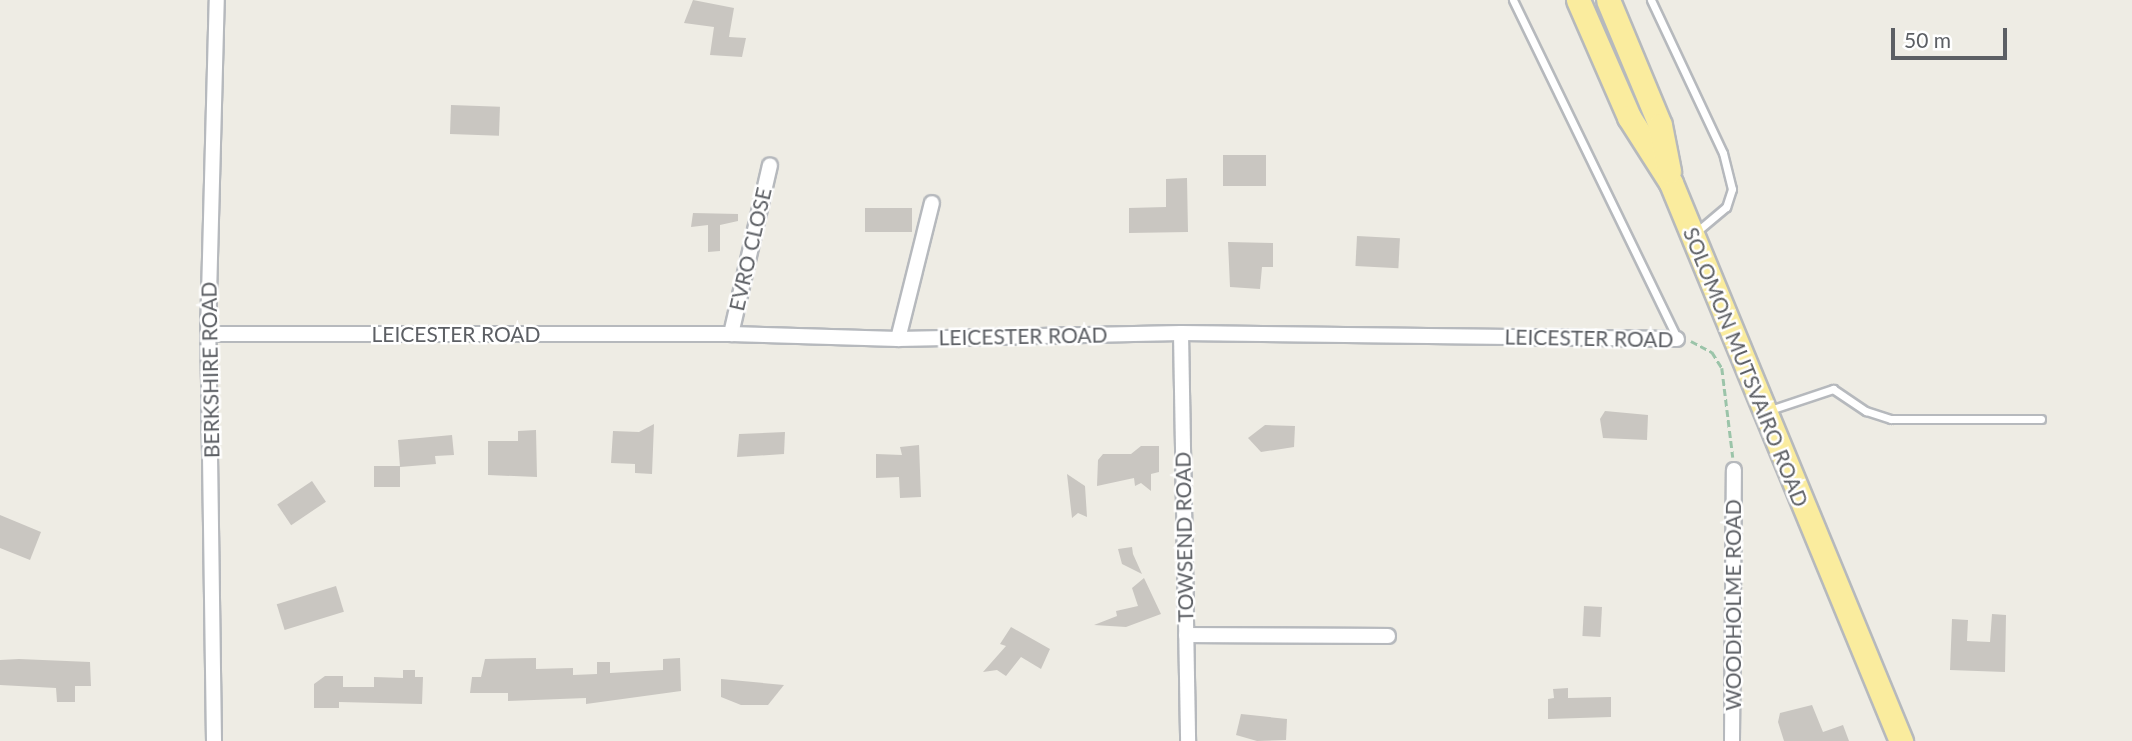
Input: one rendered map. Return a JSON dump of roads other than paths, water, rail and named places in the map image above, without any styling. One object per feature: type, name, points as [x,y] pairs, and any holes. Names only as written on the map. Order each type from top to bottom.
[{"type":"highway","name":"SOLOMON MUTSVAIRO ROAD","points":[[1578,0],[1629,117],[1671,183],[1763,412],[1901,741]]},
{"type":"highway","points":[[1608,0],[1660,125],[1671,183]]},
{"type":"street","name":"BERKSHIRE ROAD","points":[[214,741],[208,334],[217,0]]},
{"type":"street","name":"EVRO CLOSE","points":[[731,334],[770,165]]},
{"type":"street","points":[[898,339],[932,203]]},
{"type":"street","name":"LEICESTER ROAD","points":[[208,334],[731,334],[898,339],[1181,333],[1677,339]]},
{"type":"street","name":"TOWSEND ROAD","points":[[1181,333],[1188,741]]},
{"type":"street","name":"WOODHOLME ROAD","points":[[1732,741],[1734,470]]},
{"type":"street","points":[[1186,635],[1388,636]]},
{"type":"lane","points":[[1513,0],[1677,339]]},
{"type":"lane","points":[[1651,0],[1723,153],[1732,189],[1726,207],[1693,234]]},
{"type":"lane","points":[[1763,412],[1833,389],[1866,411],[1891,419],[2041,419]]}]
